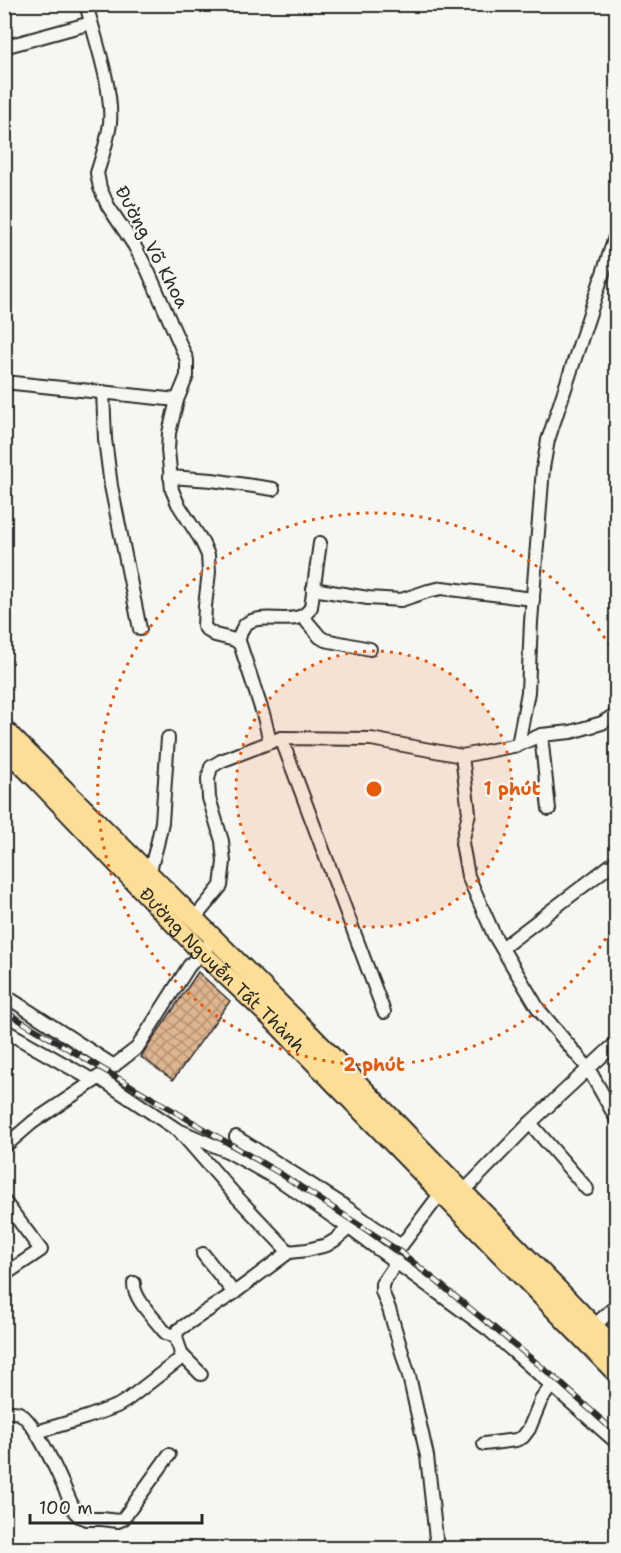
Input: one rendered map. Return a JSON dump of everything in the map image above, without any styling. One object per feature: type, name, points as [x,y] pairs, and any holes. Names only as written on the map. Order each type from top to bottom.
[{"type":"main road","name":"Đường Nguyễn Tất Thành","points":[[4,729],[313,1037],[616,1349]]},
{"type":"main road","name":"Đường Nguyễn Tất Thành","points":[[4,747],[201,952],[273,1020],[616,1373]]},
{"type":"street","name":"Đường Võ Khoa","points":[[86,4],[103,69],[110,110],[109,130],[97,173],[98,180],[108,206],[148,271],[184,351],[188,369],[172,415],[168,441],[170,477],[174,497],[208,555],[209,572],[204,626],[215,635],[238,642]]},
{"type":"street","points":[[4,47],[91,23]]},
{"type":"street","points":[[518,745],[528,692],[527,599],[548,440],[615,237]]},
{"type":"street","points":[[4,382],[177,400]]},
{"type":"street","points":[[103,392],[105,439],[111,486],[140,629]]},
{"type":"street","points":[[170,477],[212,480],[273,489]]},
{"type":"street","points":[[320,543],[311,607],[303,617],[263,619],[247,623],[238,642],[264,717],[276,740],[384,1012]]},
{"type":"street","points":[[313,589],[368,598],[401,600],[435,589],[453,589],[527,599]]},
{"type":"street","points":[[303,617],[325,640],[370,649]]},
{"type":"street","points":[[194,919],[221,886],[224,862],[222,842],[209,798],[208,779],[211,767],[220,761],[276,740],[371,739],[462,756],[518,745],[541,735],[572,732],[602,723],[616,714]]},
{"type":"street","points":[[541,735],[549,808]]},
{"type":"street","points":[[149,874],[162,822],[168,738]]},
{"type":"street","points":[[462,756],[469,813],[462,843],[468,876],[494,935],[539,1010],[588,1068],[616,1118]]},
{"type":"street","points":[[502,948],[616,861]]},
{"type":"street","points":[[4,1147],[33,1122],[137,1048],[189,966],[214,939]]},
{"type":"street","points":[[4,995],[114,1066]]},
{"type":"street","points":[[4,1030],[96,1079],[176,1129],[230,1152],[284,1183],[489,1330],[616,1442]]},
{"type":"street","points":[[463,1192],[530,1123],[616,1043]]},
{"type":"street","points":[[530,1123],[587,1189]]},
{"type":"street","points":[[176,1129],[289,1252]]},
{"type":"street","points":[[236,1137],[340,1203],[401,1246],[441,1193]]},
{"type":"street","points":[[4,1201],[41,1250],[4,1275]]},
{"type":"street","points":[[201,1374],[182,1356],[175,1337],[178,1330],[234,1293],[289,1252],[327,1245],[349,1228]]},
{"type":"street","points":[[203,1254],[234,1293]]},
{"type":"street","points":[[397,1262],[382,1284],[382,1291],[409,1376],[427,1456],[436,1548]]},
{"type":"street","points":[[134,1283],[139,1299],[163,1330],[175,1337]]},
{"type":"street","points":[[594,1326],[616,1306]]},
{"type":"street","points":[[37,1431],[117,1406],[182,1356]]},
{"type":"street","points":[[484,1444],[523,1437],[530,1429],[541,1400],[552,1385]]},
{"type":"street","points":[[4,1413],[20,1413],[37,1431],[75,1512],[87,1520],[118,1521],[123,1519],[169,1455]]},
{"type":"building","points":[[198,972],[230,1001],[173,1080],[141,1057]]},
{"type":"railway","points":[[4,1011],[281,1174],[402,1253],[554,1377],[616,1433]]}]
